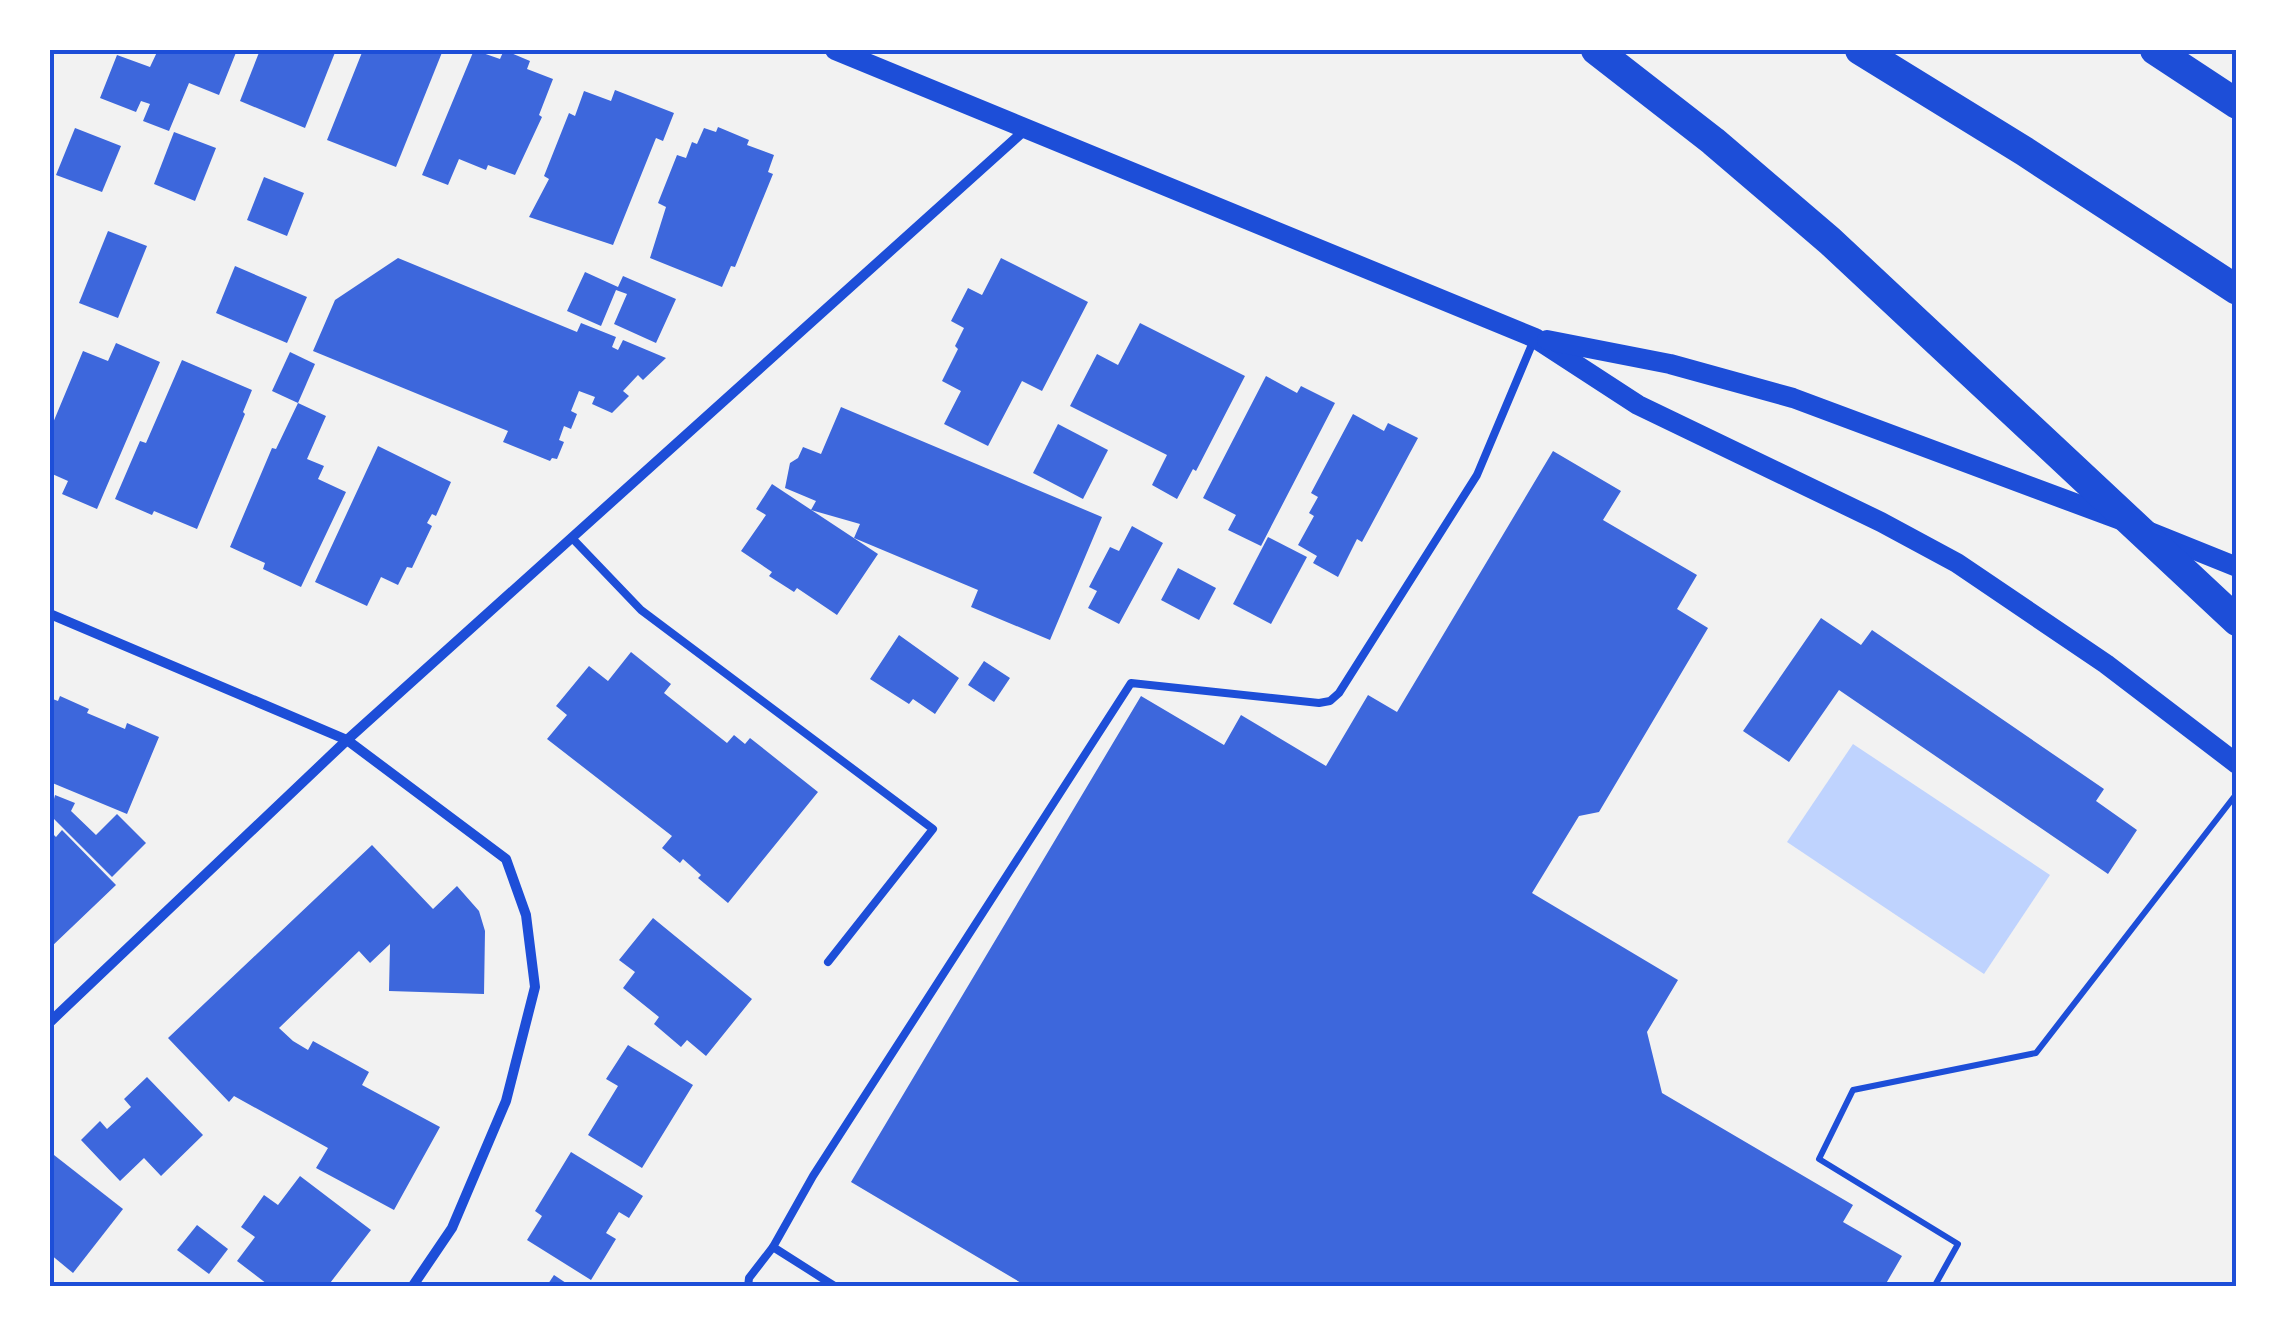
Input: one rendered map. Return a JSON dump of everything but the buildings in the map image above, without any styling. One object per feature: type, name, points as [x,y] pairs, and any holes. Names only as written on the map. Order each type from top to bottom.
[{"type":"highway","points":[[1596,50],[1830,241],[2237,620]]},
{"type":"highway","points":[[1860,50],[2237,290]]},
{"type":"highway","points":[[2155,50],[2237,104]]},
{"type":"main road","points":[[836,50],[1535,338],[1638,405],[1881,522],[1956,563],[2106,664],[2237,764]]},
{"type":"main road","points":[[1535,338],[1670,364],[1793,398],[2237,567]]},
{"type":"street","points":[[50,1022],[346,740],[1026,129]]},
{"type":"street","points":[[50,614],[346,740],[506,859],[526,915],[535,987],[506,1101],[452,1228],[412,1287]]},
{"type":"lane","points":[[748,1287],[814,1176],[1131,683],[1330,701],[1477,475],[1535,338]]},
{"type":"lane","points":[[572,538],[641,610],[933,828],[828,962]]},
{"type":"lane","points":[[773,1247],[836,1287]]},
{"type":"path","points":[[1934,1287],[1958,1244],[1819,1160],[1853,1090],[2036,1053],[2237,793]]},
{"type":"water","points":[[1853,744],[2050,875],[1984,974],[1787,842]]}]
